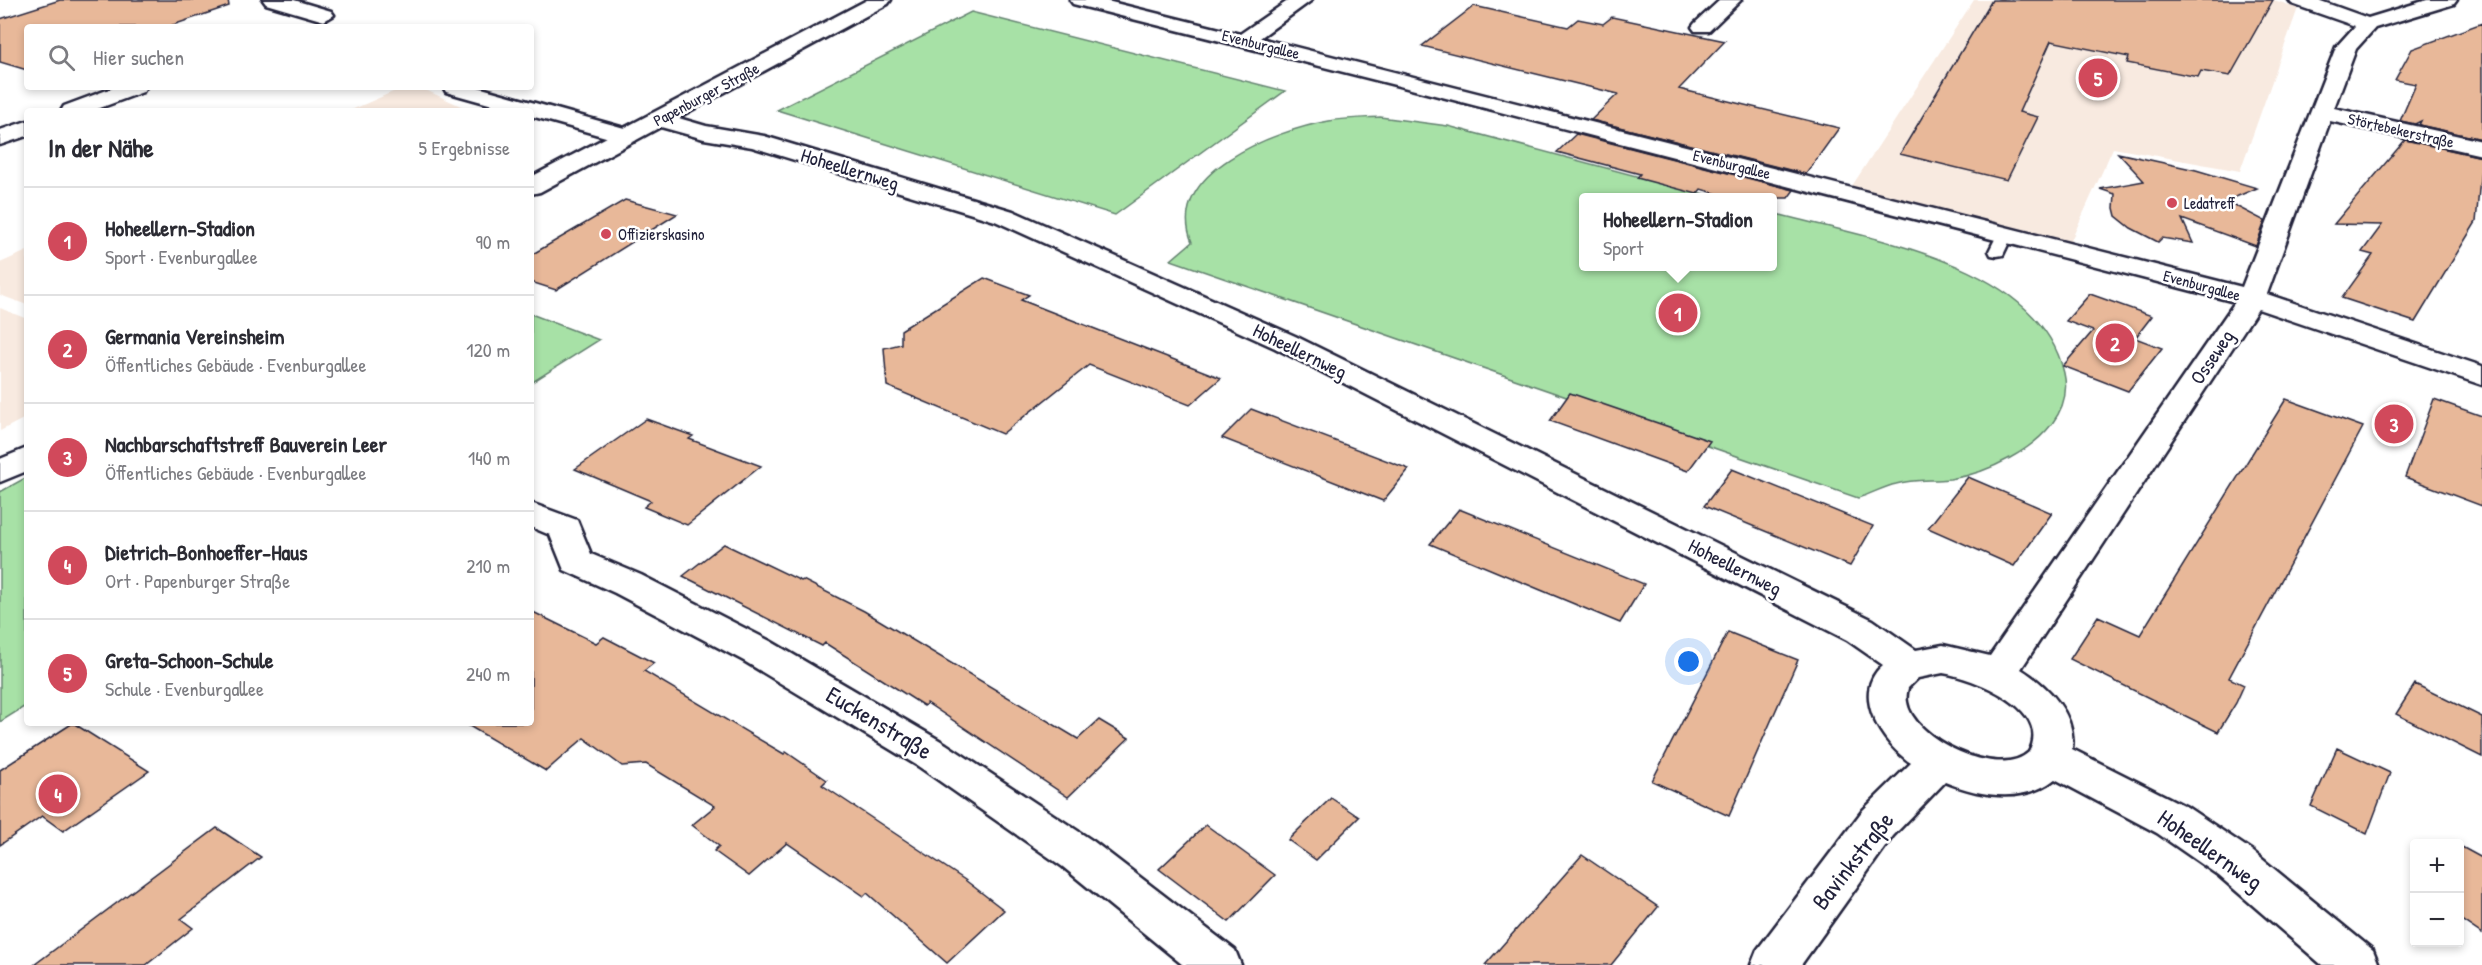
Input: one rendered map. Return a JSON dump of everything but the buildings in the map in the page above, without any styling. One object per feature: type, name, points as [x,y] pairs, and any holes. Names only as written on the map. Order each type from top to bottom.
[{"type":"street","points":[[273,0],[324,15],[300,24]]},
{"type":"street","name":"Papenburger Straße","points":[[534,185],[881,0]]},
{"type":"street","name":"Evenburgallee","points":[[1080,0],[1244,40],[2001,242],[2252,298],[2482,376]]},
{"type":"street","points":[[1244,40],[1302,0]]},
{"type":"street","points":[[1702,27],[1731,0]]},
{"type":"street","points":[[2299,0],[2368,24]]},
{"type":"street","name":"Osseweg","points":[[1998,674],[2252,298],[2321,112],[2336,79],[2346,47],[2368,24],[2447,0]]},
{"type":"street","points":[[80,108],[127,90]]},
{"type":"street","points":[[465,90],[528,108]]},
{"type":"street","points":[[534,110],[627,136]]},
{"type":"street","name":"Störtebekerstraße","points":[[2321,112],[2482,148]]},
{"type":"street","name":"Hoheellernweg","points":[[658,119],[704,132],[756,141],[1004,216],[1285,342],[1860,630],[1908,664]]},
{"type":"street","points":[[0,138],[24,129]]},
{"type":"street","points":[[0,472],[24,460]]},
{"type":"street","name":"Euckenstraße","points":[[534,515],[565,528],[576,561],[628,584],[757,651],[932,755],[1077,855],[1218,965]]},
{"type":"street","points":[[1943,659],[1961,661],[1998,674],[2021,688],[2044,714],[2054,741],[2050,757],[2038,770],[2022,777],[2000,780],[1959,771],[1939,762],[1916,748],[1900,732],[1888,711],[1887,690],[1894,674],[1908,664],[1943,659]]},
{"type":"street","name":"Hoheellernweg","points":[[2050,757],[2172,820],[2235,863],[2356,965]]},
{"type":"street","name":"Bavinkstraße","points":[[1774,965],[1878,823],[1939,762]]},
{"type":"shaded area","points":[[1974,0],[2274,0],[2298,8],[2240,171],[2113,148],[2069,245],[1850,189]]},
{"type":"shaded area","points":[[397,90],[426,90],[465,108],[356,108]]},
{"type":"shaded area","points":[[24,252],[24,304],[0,295],[0,263]]},
{"type":"shaded area","points":[[0,308],[24,318],[24,419],[0,431]]},
{"type":"green space","points":[[971,12],[1285,91],[1115,215],[777,110]]},
{"type":"green space","points":[[1380,117],[1448,126],[1700,193],[1579,193],[1579,271],[1777,271],[1777,214],[1899,245],[1944,261],[1985,280],[2021,305],[2048,335],[2064,373],[2066,387],[2059,413],[2052,424],[2033,443],[1989,468],[1950,479],[1903,482],[1858,498],[1171,260],[1192,242],[1187,217],[1194,195],[1209,175],[1230,159],[1282,134],[1307,126],[1348,119]]},
{"type":"green space","points":[[534,315],[599,340],[534,381]]},
{"type":"green space","points":[[24,479],[24,707],[0,722],[0,492]]},
{"type":"place","name":"Greta-Schoon-Schule","points":[[2098,78]]},
{"type":"place","name":"Ledatreff","points":[[2172,203]]},
{"type":"place","name":"Offizierskasino","points":[[606,234]]},
{"type":"place","name":"Hoheellern-Stadion","points":[[1678,313]]},
{"type":"place","name":"Germania Vereinsheim","points":[[2115,343]]},
{"type":"place","name":"Nachbarschaftstreff Bauverein Leer","points":[[2394,424]]},
{"type":"place","name":"Dietrich-Bonhoeffer-Haus","points":[[58,794]]}]
